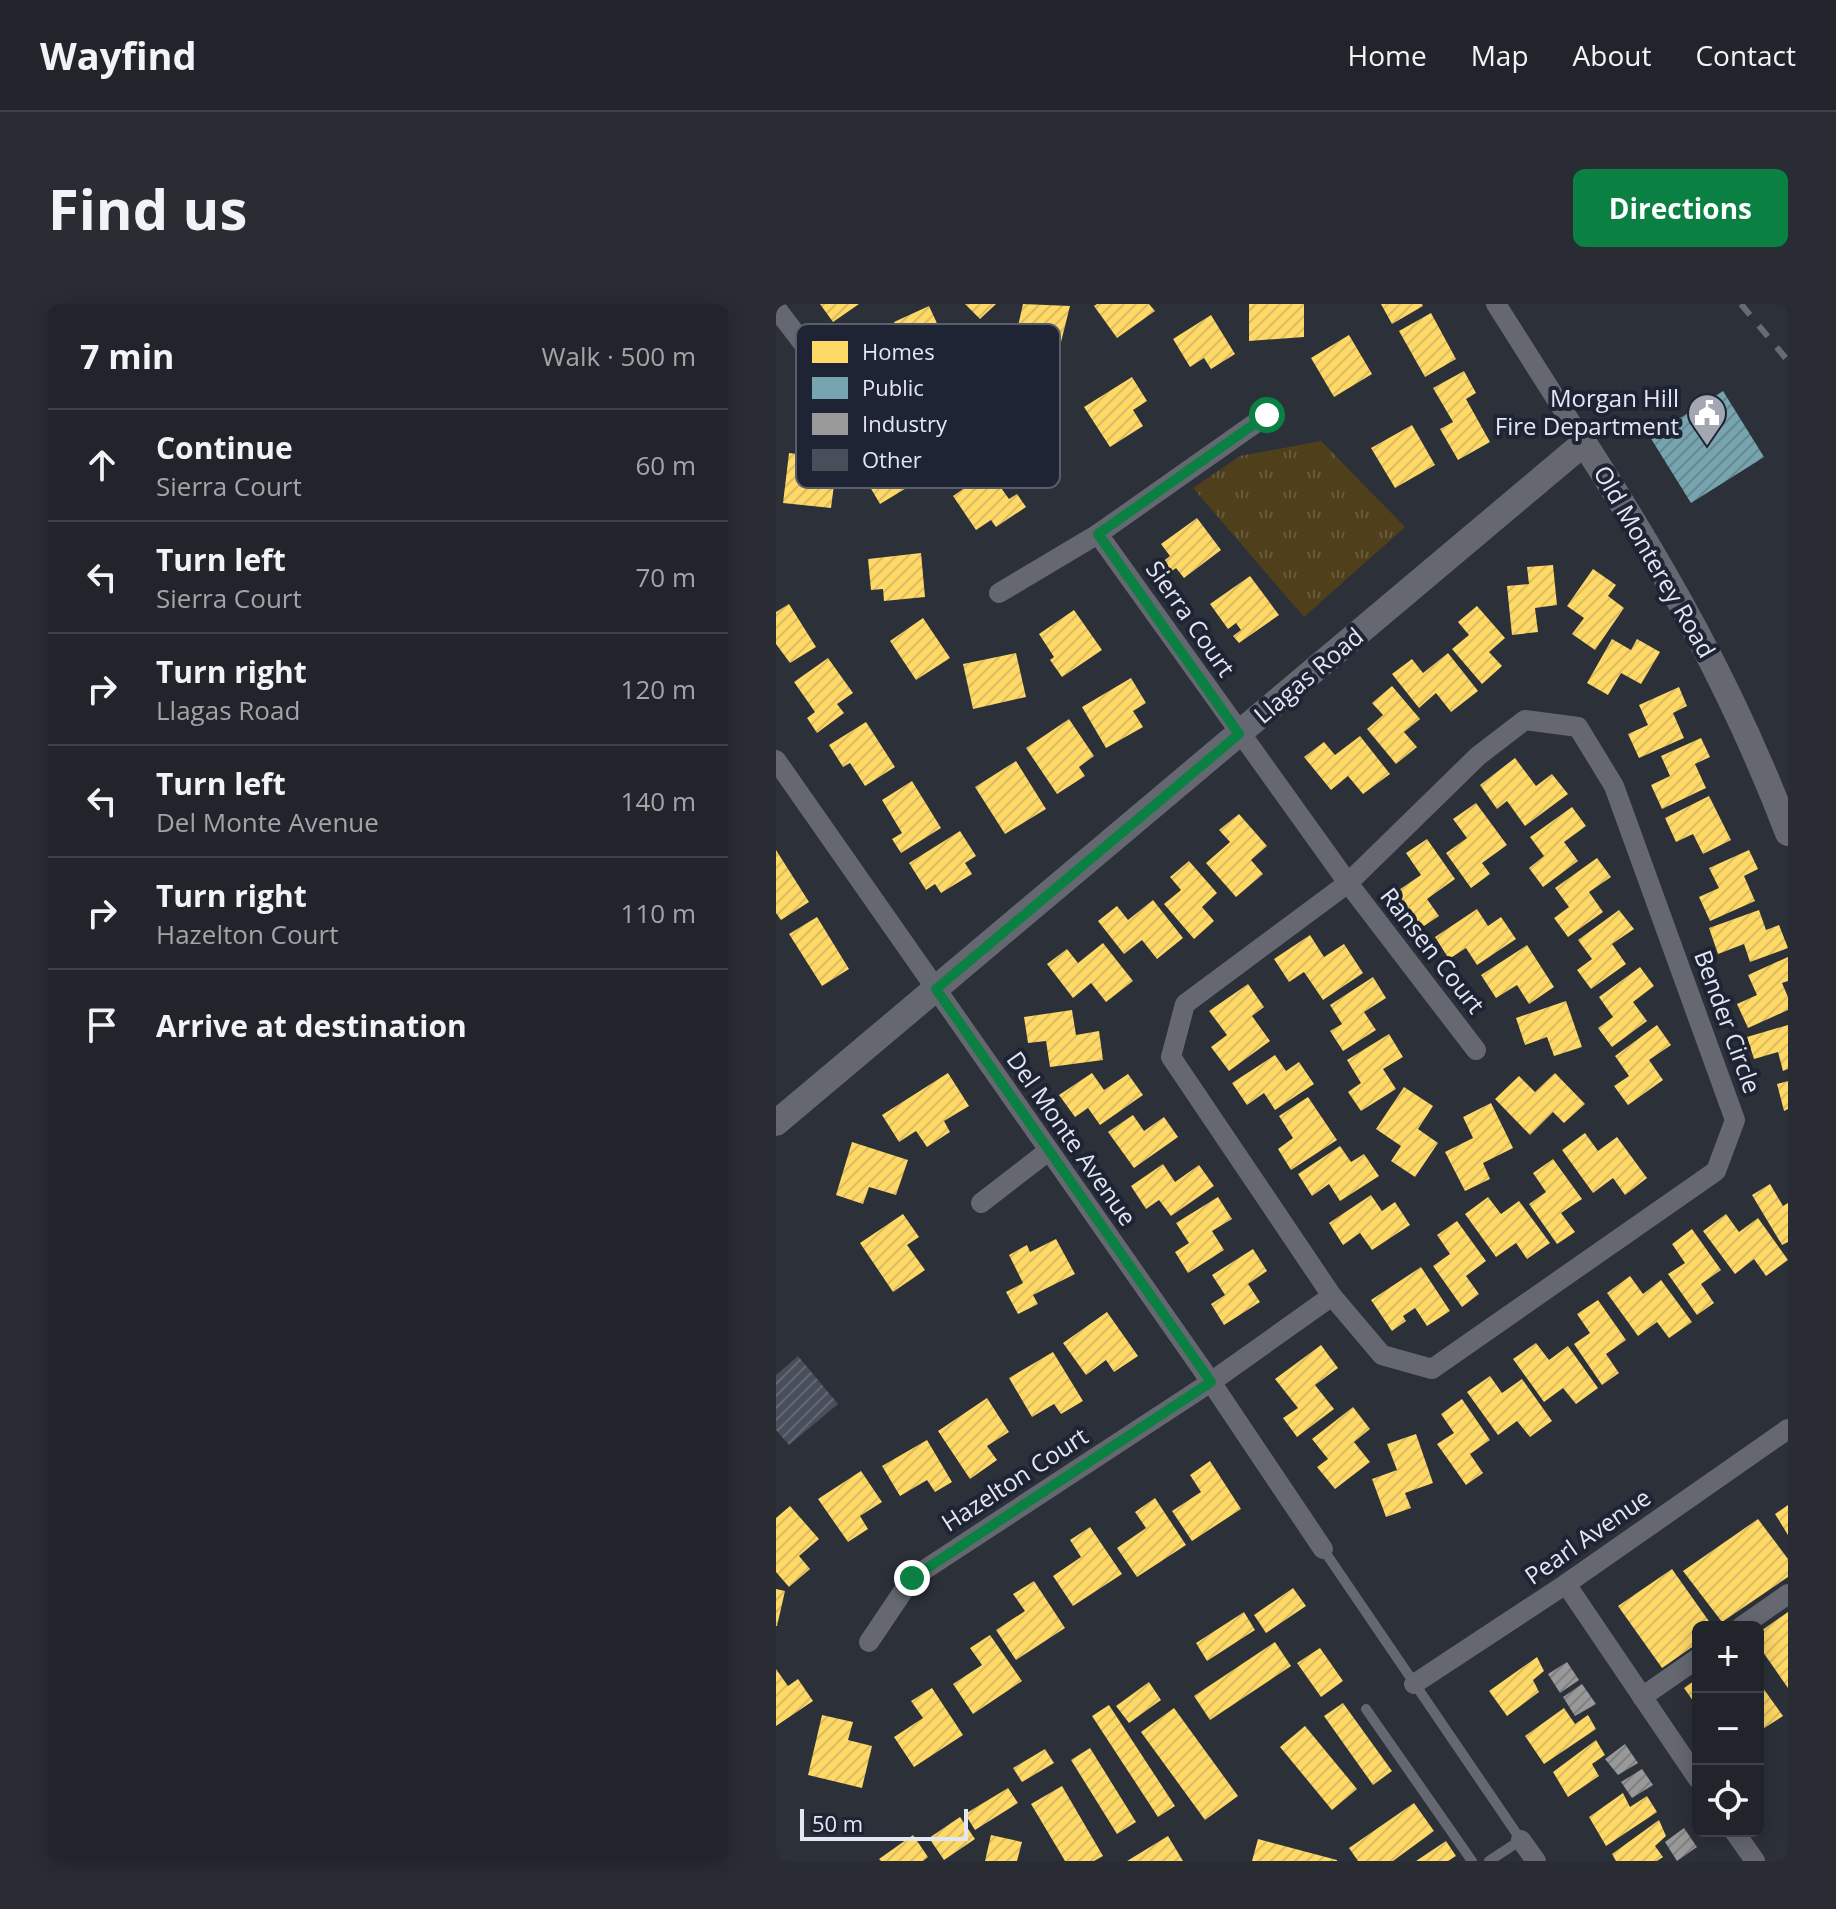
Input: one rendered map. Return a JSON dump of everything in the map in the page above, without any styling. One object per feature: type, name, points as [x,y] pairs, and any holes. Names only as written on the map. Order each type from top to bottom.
[{"type":"street","name":"Old Monterey Road","points":[[1496,304],[1659,561],[1700,634],[1739,714],[1788,833]]},
{"type":"street","points":[[776,308],[796,334]]},
{"type":"street","points":[[999,593],[1098,534],[1267,415]]},
{"type":"street","name":"Llagas Road","points":[[776,1123],[1584,443]]},
{"type":"street","name":"Sierra Court","points":[[1098,534],[1239,734]]},
{"type":"street","name":"Bender Circle","points":[[1525,720],[1578,727],[1614,786],[1735,1120],[1716,1171],[1432,1369],[1382,1355],[1332,1296],[1171,1057],[1185,1004],[1348,883],[1478,756],[1525,720]]},
{"type":"street","points":[[1239,734],[1348,883]]},
{"type":"street","name":"Del Monte Avenue","points":[[776,760],[1047,1152],[1211,1382],[1323,1549]]},
{"type":"street","name":"Ransen Court","points":[[1348,883],[1476,1050]]},
{"type":"street","points":[[981,1203],[1047,1152]]},
{"type":"street","points":[[1211,1382],[1332,1296]]},
{"type":"street","name":"Hazelton Court","points":[[869,1642],[912,1578],[1211,1382]]},
{"type":"street","name":"Pearl Avenue","points":[[1414,1684],[1566,1584],[1788,1429]]},
{"type":"street","points":[[1566,1584],[1692,1770]]},
{"type":"street","points":[[1750,1621],[1788,1594]]},
{"type":"street","points":[[1642,1697],[1692,1662]]},
{"type":"street","points":[[1738,1837],[1755,1861]]},
{"type":"street","points":[[1521,1840],[1536,1861]]},
{"type":"lane","points":[[1323,1549],[1521,1840],[1489,1861]]},
{"type":"lane","points":[[1366,1709],[1472,1861]]},
{"type":"green space","points":[[1321,441],[1405,527],[1304,617],[1193,488],[1240,456]]},
{"type":"building: Homes","points":[[820,304],[859,304],[833,322]]},
{"type":"building: Homes","points":[[965,304],[996,304],[980,319]]},
{"type":"building: Homes","points":[[1023,304],[1070,306],[1060,346],[1060,324],[1018,324]]},
{"type":"building: Homes","points":[[1149,304],[1155,311],[1117,338],[1094,306]]},
{"type":"building: Homes","points":[[1249,304],[1304,304],[1304,337],[1249,341]]},
{"type":"building: Homes","points":[[1381,304],[1422,304],[1423,306],[1392,324]]},
{"type":"building: Homes","points":[[929,306],[937,324],[895,324]]},
{"type":"building: Homes","points":[[1431,313],[1456,359],[1425,377],[1399,331]]},
{"type":"building: Homes","points":[[1211,315],[1235,354],[1211,369],[1204,358],[1190,367],[1173,339]]},
{"type":"building: Homes","points":[[1349,335],[1372,374],[1334,397],[1311,358]]},
{"type":"building: Homes","points":[[1464,371],[1476,393],[1466,399],[1490,442],[1458,460],[1440,429],[1453,422],[1433,388]]},
{"type":"building: Homes","points":[[1132,377],[1147,401],[1133,410],[1143,426],[1110,447],[1084,407]]},
{"type":"building: Homes","points":[[1412,425],[1435,465],[1395,488],[1371,448]]},
{"type":"building: Homes","points":[[789,453],[796,454],[796,488],[834,488],[831,508],[783,503]]},
{"type":"building: Homes","points":[[871,488],[906,488],[880,504]]},
{"type":"building: Homes","points":[[965,488],[1001,488],[1009,499],[1017,494],[1026,507],[996,527],[991,520],[976,530],[953,496]]},
{"type":"building: Homes","points":[[1197,518],[1221,550],[1184,578],[1176,568],[1169,573],[1161,563],[1170,556],[1161,544]]},
{"type":"building: Homes","points":[[921,553],[925,597],[884,601],[883,589],[871,590],[868,559]]},
{"type":"building: Homes","points":[[1553,565],[1557,605],[1535,608],[1538,632],[1512,635],[1507,586],[1529,584],[1527,567]]},
{"type":"building: Homes","points":[[1593,569],[1616,585],[1608,596],[1624,608],[1595,650],[1572,634],[1584,618],[1567,606]]},
{"type":"building: Homes","points":[[1250,576],[1279,615],[1239,643],[1233,636],[1241,630],[1236,623],[1228,629],[1210,604]]},
{"type":"building: Homes","points":[[789,604],[816,647],[790,663],[776,644],[776,612]]},
{"type":"building: Homes","points":[[1477,606],[1505,638],[1489,652],[1502,666],[1482,684],[1452,649],[1469,635],[1458,622]]},
{"type":"building: Homes","points":[[1074,610],[1102,650],[1062,677],[1050,660],[1054,657],[1039,634]]},
{"type":"building: Homes","points":[[923,618],[950,658],[916,680],[890,641]]},
{"type":"building: Homes","points":[[1612,639],[1631,650],[1637,639],[1660,652],[1641,684],[1621,673],[1608,695],[1587,683]]},
{"type":"building: Homes","points":[[1016,653],[1026,697],[973,709],[963,664]]},
{"type":"building: Homes","points":[[1448,653],[1478,691],[1451,712],[1436,693],[1419,708],[1392,674],[1412,659],[1423,673]]},
{"type":"building: Homes","points":[[828,658],[853,693],[837,704],[844,713],[817,733],[807,718],[815,712],[794,682]]},
{"type":"building: Homes","points":[[1131,678],[1146,703],[1133,711],[1143,727],[1106,748],[1082,707]]},
{"type":"building: Homes","points":[[1392,686],[1420,719],[1404,732],[1417,747],[1396,764],[1367,729],[1383,715],[1372,703]]},
{"type":"building: Homes","points":[[1679,687],[1687,706],[1673,713],[1684,738],[1639,758],[1628,734],[1648,725],[1639,705]]},
{"type":"building: Homes","points":[[1069,719],[1094,756],[1079,767],[1085,776],[1057,794],[1026,748]]},
{"type":"building: Homes","points":[[866,722],[895,767],[865,786],[850,763],[843,767],[829,745]]},
{"type":"building: Homes","points":[[1360,736],[1390,774],[1363,794],[1348,776],[1331,790],[1304,757],[1324,742],[1335,755]]},
{"type":"building: Homes","points":[[1701,738],[1710,757],[1695,764],[1706,788],[1662,809],[1651,785],[1670,776],[1661,756]]},
{"type":"building: Homes","points":[[1515,758],[1536,786],[1552,774],[1568,794],[1525,826],[1507,801],[1497,809],[1480,785]]},
{"type":"building: Homes","points":[[1016,761],[1046,809],[1005,834],[975,787]]},
{"type":"building: Homes","points":[[912,781],[941,828],[901,853],[892,839],[902,833],[882,800]]},
{"type":"building: Homes","points":[[1709,796],[1731,840],[1703,854],[1693,834],[1676,842],[1665,818]]},
{"type":"building: Homes","points":[[1476,803],[1507,845],[1482,863],[1490,874],[1471,888],[1446,853],[1467,838],[1453,819]]},
{"type":"building: Homes","points":[[1572,807],[1586,826],[1564,842],[1578,861],[1543,887],[1529,868],[1544,856],[1530,837]]},
{"type":"building: Homes","points":[[1239,814],[1267,846],[1251,860],[1263,874],[1236,897],[1206,863],[1230,842],[1219,830]]},
{"type":"building: Homes","points":[[960,831],[976,856],[965,863],[972,874],[941,893],[935,884],[926,890],[909,863]]},
{"type":"building: Homes","points":[[1427,839],[1455,879],[1427,899],[1439,916],[1418,930],[1393,894],[1421,875],[1406,853]]},
{"type":"building: Homes","points":[[776,850],[809,902],[781,920],[776,913]]},
{"type":"building: Homes","points":[[1749,850],[1758,869],[1744,876],[1755,901],[1710,921],[1699,897],[1719,888],[1709,868]]},
{"type":"building: Homes","points":[[1597,858],[1611,877],[1589,892],[1603,912],[1568,937],[1554,918],[1569,907],[1555,888]]},
{"type":"building: Homes","points":[[1189,861],[1217,893],[1202,907],[1214,921],[1194,939],[1164,904],[1181,890],[1170,877]]},
{"type":"building: Homes","points":[[1153,900],[1183,938],[1157,959],[1142,940],[1124,954],[1098,921],[1117,906],[1128,920]]},
{"type":"building: Homes","points":[[1477,909],[1488,926],[1501,917],[1516,939],[1477,965],[1466,948],[1449,959],[1435,937]]},
{"type":"building: Homes","points":[[1619,910],[1634,929],[1612,944],[1626,964],[1591,989],[1577,970],[1592,959],[1578,940]]},
{"type":"building: Homes","points":[[1759,910],[1766,930],[1779,925],[1788,948],[1750,962],[1744,944],[1718,954],[1709,928]]},
{"type":"building: Homes","points":[[817,917],[849,969],[822,986],[789,934]]},
{"type":"building: Homes","points":[[1310,935],[1324,957],[1344,944],[1363,973],[1323,1000],[1304,972],[1289,982],[1274,959]]},
{"type":"building: Homes","points":[[1103,943],[1133,981],[1106,1002],[1091,983],[1073,998],[1047,964],[1067,949],[1078,963]]},
{"type":"building: Homes","points":[[1527,945],[1554,987],[1529,1004],[1517,985],[1496,998],[1481,975]]},
{"type":"building: Homes","points":[[1788,957],[1788,981],[1782,983],[1788,997],[1788,1010],[1748,1028],[1737,1004],[1757,995],[1748,975]]},
{"type":"building: Homes","points":[[1640,967],[1654,986],[1633,1002],[1647,1021],[1612,1047],[1598,1028],[1613,1017],[1599,997]]},
{"type":"building: Homes","points":[[1373,977],[1386,998],[1364,1012],[1376,1030],[1343,1051],[1330,1031],[1342,1024],[1330,1005]]},
{"type":"building: Homes","points":[[1248,984],[1264,1007],[1252,1016],[1270,1041],[1229,1071],[1211,1047],[1227,1035],[1209,1011]]},
{"type":"building: Homes","points":[[1566,1001],[1582,1047],[1554,1056],[1547,1037],[1525,1045],[1516,1018]]},
{"type":"building: Homes","points":[[1072,1010],[1076,1035],[1099,1031],[1103,1060],[1050,1067],[1046,1041],[1028,1043],[1024,1017]]},
{"type":"building: Homes","points":[[1657,1025],[1671,1045],[1649,1060],[1663,1080],[1628,1105],[1614,1086],[1629,1076],[1615,1056]]},
{"type":"building: Homes","points":[[1788,1025],[1788,1069],[1783,1071],[1778,1052],[1754,1059],[1747,1037]]},
{"type":"building: Homes","points":[[1389,1034],[1403,1057],[1383,1069],[1396,1089],[1361,1111],[1348,1092],[1361,1083],[1347,1060]]},
{"type":"building: Homes","points":[[1275,1055],[1286,1071],[1299,1062],[1314,1084],[1275,1110],[1264,1093],[1247,1105],[1232,1083]]},
{"type":"building: Homes","points":[[948,1073],[969,1106],[944,1121],[950,1132],[927,1147],[916,1131],[899,1142],[882,1115]]},
{"type":"building: Homes","points":[[1092,1073],[1104,1090],[1128,1074],[1143,1095],[1100,1125],[1088,1108],[1075,1117],[1059,1095]]},
{"type":"building: Homes","points":[[1555,1073],[1585,1104],[1564,1123],[1553,1112],[1530,1135],[1495,1099],[1519,1076],[1535,1092]]},
{"type":"building: Homes","points":[[1788,1081],[1788,1109],[1784,1111],[1777,1084]]},
{"type":"building: Homes","points":[[1404,1087],[1433,1106],[1418,1129],[1438,1143],[1415,1177],[1391,1161],[1401,1146],[1376,1129]]},
{"type":"building: Homes","points":[[1308,1097],[1337,1140],[1291,1170],[1278,1149],[1293,1138],[1279,1116]]},
{"type":"building: Homes","points":[[1491,1103],[1513,1148],[1483,1163],[1490,1179],[1465,1191],[1445,1152],[1473,1138],[1463,1117]]},
{"type":"building: Homes","points":[[1133,1115],[1144,1131],[1164,1117],[1178,1137],[1134,1168],[1108,1132]]},
{"type":"building: Homes","points":[[1585,1133],[1598,1151],[1617,1137],[1647,1178],[1625,1195],[1613,1178],[1593,1193],[1562,1150]]},
{"type":"building: Homes","points":[[852,1142],[908,1160],[896,1195],[869,1187],[863,1204],[836,1195]]},
{"type":"building: Homes","points":[[1340,1146],[1351,1162],[1364,1154],[1379,1176],[1340,1201],[1329,1184],[1312,1196],[1298,1174]]},
{"type":"building: Homes","points":[[1553,1159],[1582,1199],[1561,1213],[1575,1232],[1557,1244],[1529,1204],[1546,1192],[1533,1173]]},
{"type":"building: Homes","points":[[1163,1164],[1175,1182],[1199,1165],[1214,1186],[1171,1216],[1159,1200],[1146,1209],[1131,1186]]},
{"type":"building: Homes","points":[[1770,1184],[1783,1206],[1788,1203],[1788,1242],[1782,1245],[1752,1195]]},
{"type":"building: Homes","points":[[1371,1195],[1382,1211],[1395,1202],[1410,1225],[1372,1250],[1360,1233],[1343,1245],[1329,1223]]},
{"type":"building: Homes","points":[[1218,1197],[1232,1219],[1212,1231],[1224,1250],[1188,1273],[1175,1252],[1189,1243],[1176,1223]]},
{"type":"building: Homes","points":[[1488,1197],[1501,1214],[1519,1201],[1550,1243],[1527,1259],[1516,1243],[1496,1257],[1465,1214]]},
{"type":"building: Homes","points":[[903,1214],[919,1237],[907,1245],[925,1270],[893,1292],[860,1243]]},
{"type":"building: Homes","points":[[1726,1214],[1739,1232],[1758,1218],[1788,1260],[1766,1276],[1754,1259],[1735,1274],[1703,1231]]},
{"type":"building: Homes","points":[[1457,1221],[1486,1261],[1466,1276],[1479,1294],[1462,1307],[1433,1266],[1450,1254],[1437,1235]]},
{"type":"building: Homes","points":[[1692,1229],[1721,1270],[1701,1284],[1714,1303],[1697,1315],[1668,1274],[1685,1263],[1672,1244]]},
{"type":"building: Homes","points":[[1056,1239],[1075,1274],[1033,1295],[1038,1304],[1018,1314],[1006,1292],[1023,1283],[1009,1255],[1027,1245],[1030,1252]]},
{"type":"building: Homes","points":[[1253,1249],[1267,1271],[1248,1284],[1260,1302],[1224,1325],[1211,1304],[1225,1295],[1212,1275]]},
{"type":"building: Homes","points":[[1421,1267],[1450,1311],[1427,1326],[1415,1308],[1403,1316],[1406,1321],[1392,1331],[1371,1300]]},
{"type":"building: Homes","points":[[1630,1276],[1643,1294],[1661,1280],[1692,1322],[1669,1338],[1657,1322],[1638,1336],[1607,1293]]},
{"type":"building: Homes","points":[[1598,1300],[1626,1340],[1606,1354],[1619,1373],[1602,1385],[1574,1344],[1590,1333],[1577,1314]]},
{"type":"building: Homes","points":[[1107,1312],[1138,1356],[1114,1372],[1106,1360],[1086,1375],[1063,1343]]},
{"type":"building: Homes","points":[[1536,1343],[1549,1360],[1568,1346],[1598,1388],[1576,1404],[1563,1388],[1544,1402],[1513,1359]]},
{"type":"building: Homes","points":[[1321,1345],[1338,1368],[1315,1385],[1334,1409],[1297,1437],[1283,1418],[1298,1408],[1275,1379]]},
{"type":"building: Homes","points":[[1053,1352],[1083,1401],[1061,1414],[1054,1404],[1032,1417],[1009,1378]]},
{"type":"building: Homes","points":[[1490,1376],[1502,1393],[1522,1379],[1552,1421],[1530,1437],[1517,1421],[1498,1435],[1467,1392]]},
{"type":"building: Homes","points":[[987,1398],[1009,1432],[987,1446],[997,1460],[970,1479],[938,1431]]},
{"type":"building: Homes","points":[[1462,1399],[1490,1440],[1470,1454],[1483,1473],[1466,1485],[1437,1444],[1454,1433],[1441,1414]]},
{"type":"building: Homes","points":[[1353,1407],[1370,1429],[1354,1442],[1370,1462],[1335,1489],[1317,1467],[1328,1459],[1312,1439]]},
{"type":"building: Homes","points":[[1416,1434],[1433,1483],[1405,1493],[1411,1508],[1386,1517],[1372,1479],[1397,1470],[1387,1444]]},
{"type":"building: Homes","points":[[927,1440],[952,1482],[935,1492],[927,1480],[900,1496],[882,1466]]},
{"type":"building: Homes","points":[[1210,1461],[1241,1509],[1192,1541],[1172,1511],[1201,1492],[1190,1475]]},
{"type":"building: Homes","points":[[861,1471],[882,1502],[860,1516],[868,1529],[848,1542],[818,1499]]},
{"type":"building: Homes","points":[[1155,1498],[1186,1545],[1137,1577],[1117,1548],[1146,1528],[1135,1512]]},
{"type":"building: Homes","points":[[1788,1505],[1788,1535],[1775,1514]]},
{"type":"building: Homes","points":[[790,1506],[819,1539],[799,1556],[810,1569],[789,1587],[776,1572],[776,1518]]},
{"type":"building: Homes","points":[[1758,1519],[1788,1559],[1788,1577],[1723,1621],[1683,1571]]},
{"type":"building: Homes","points":[[1090,1527],[1122,1574],[1073,1606],[1053,1576],[1081,1557],[1070,1540]]},
{"type":"building: Homes","points":[[1672,1569],[1709,1621],[1692,1621],[1692,1647],[1662,1668],[1618,1606]]},
{"type":"building: Homes","points":[[1034,1581],[1065,1628],[1016,1660],[996,1630],[1025,1611],[1013,1594]]},
{"type":"building: Homes","points":[[1293,1588],[1306,1606],[1266,1633],[1254,1615]]},
{"type":"building: Homes","points":[[776,1589],[785,1591],[777,1626],[776,1626]]},
{"type":"building: Homes","points":[[1244,1612],[1255,1630],[1207,1661],[1196,1643]]},
{"type":"building: Homes","points":[[1788,1612],[1788,1688],[1764,1654],[1764,1629]]},
{"type":"building: Homes","points":[[990,1635],[1022,1681],[973,1714],[953,1684],[982,1665],[970,1648]]},
{"type":"building: Homes","points":[[1275,1642],[1291,1666],[1210,1720],[1194,1696]]},
{"type":"building: Homes","points":[[1320,1648],[1343,1681],[1321,1697],[1297,1663]]},
{"type":"building: Homes","points":[[1537,1657],[1544,1671],[1533,1680],[1539,1692],[1507,1716],[1489,1691]]},
{"type":"building: Homes","points":[[776,1669],[788,1686],[798,1679],[813,1701],[776,1726]]},
{"type":"building: Homes","points":[[1149,1682],[1161,1700],[1129,1723],[1116,1706]]},
{"type":"building: Homes","points":[[1692,1682],[1692,1699],[1684,1688]]},
{"type":"building: Homes","points":[[932,1688],[963,1735],[914,1767],[894,1737],[923,1718],[911,1701]]},
{"type":"building: Homes","points":[[1764,1689],[1783,1716],[1764,1728]]},
{"type":"building: Homes","points":[[1343,1703],[1392,1771],[1373,1785],[1324,1716]]},
{"type":"building: Homes","points":[[1109,1705],[1175,1806],[1158,1817],[1092,1716]]},
{"type":"building: Homes","points":[[1174,1708],[1238,1796],[1205,1820],[1141,1732]]},
{"type":"building: Homes","points":[[1564,1708],[1575,1724],[1588,1715],[1596,1729],[1544,1764],[1525,1736]]},
{"type":"building: Homes","points":[[822,1715],[853,1722],[848,1740],[872,1746],[862,1788],[808,1775]]},
{"type":"building: Homes","points":[[1305,1726],[1357,1789],[1332,1810],[1280,1747]]},
{"type":"building: Homes","points":[[1596,1740],[1605,1755],[1592,1764],[1599,1776],[1568,1797],[1553,1772]]},
{"type":"building: Homes","points":[[1090,1748],[1136,1822],[1117,1834],[1071,1760]]},
{"type":"building: Homes","points":[[1045,1749],[1054,1763],[1022,1782],[1013,1768]]},
{"type":"building: Homes","points":[[1062,1786],[1103,1856],[1094,1861],[1065,1861],[1031,1804]]},
{"type":"building: Homes","points":[[1008,1788],[1018,1803],[975,1830],[965,1814]]},
{"type":"building: Homes","points":[[1623,1793],[1630,1807],[1647,1796],[1657,1812],[1606,1846],[1589,1817]]},
{"type":"building: Homes","points":[[1414,1803],[1434,1831],[1393,1861],[1358,1861],[1349,1848]]},
{"type":"building: Homes","points":[[960,1817],[975,1839],[944,1860],[929,1838]]},
{"type":"building: Homes","points":[[1659,1820],[1666,1836],[1655,1846],[1663,1857],[1657,1861],[1616,1861],[1612,1854]]},
{"type":"building: Homes","points":[[913,1835],[928,1857],[923,1861],[879,1859]]},
{"type":"building: Homes","points":[[991,1835],[1022,1842],[1017,1861],[985,1861]]},
{"type":"building: Homes","points":[[1168,1836],[1183,1861],[1127,1861]]},
{"type":"building: Homes","points":[[1258,1839],[1337,1860],[1337,1861],[1252,1861]]},
{"type":"building: Homes","points":[[1446,1841],[1456,1856],[1448,1861],[1416,1861]]},
{"type":"building: Public","name":"Morgan Hill Fire Department","points":[[1723,391],[1764,457],[1691,503],[1650,437]]},
{"type":"building: Industry","points":[[1567,1662],[1579,1680],[1560,1693],[1548,1674]]},
{"type":"building: Industry","points":[[1582,1684],[1596,1704],[1575,1716],[1563,1697]]},
{"type":"building: Industry","points":[[1625,1744],[1638,1763],[1618,1775],[1605,1759]]},
{"type":"building: Industry","points":[[1642,1769],[1653,1785],[1632,1798],[1621,1782]]},
{"type":"building: Industry","points":[[1684,1828],[1697,1847],[1677,1861],[1665,1842]]},
{"type":"building: Other","points":[[798,1356],[838,1404],[789,1445],[776,1430],[776,1375]]},
{"type":"railway","points":[[1741,304],[1788,361]]},
{"type":"place","name":"Morgan Hill Fire Department","points":[[1707,447]]},
{"type":"route","points":[[912,1578],[1211,1382],[1047,1152],[936,989],[1239,734],[1098,534],[1267,415]]}]
